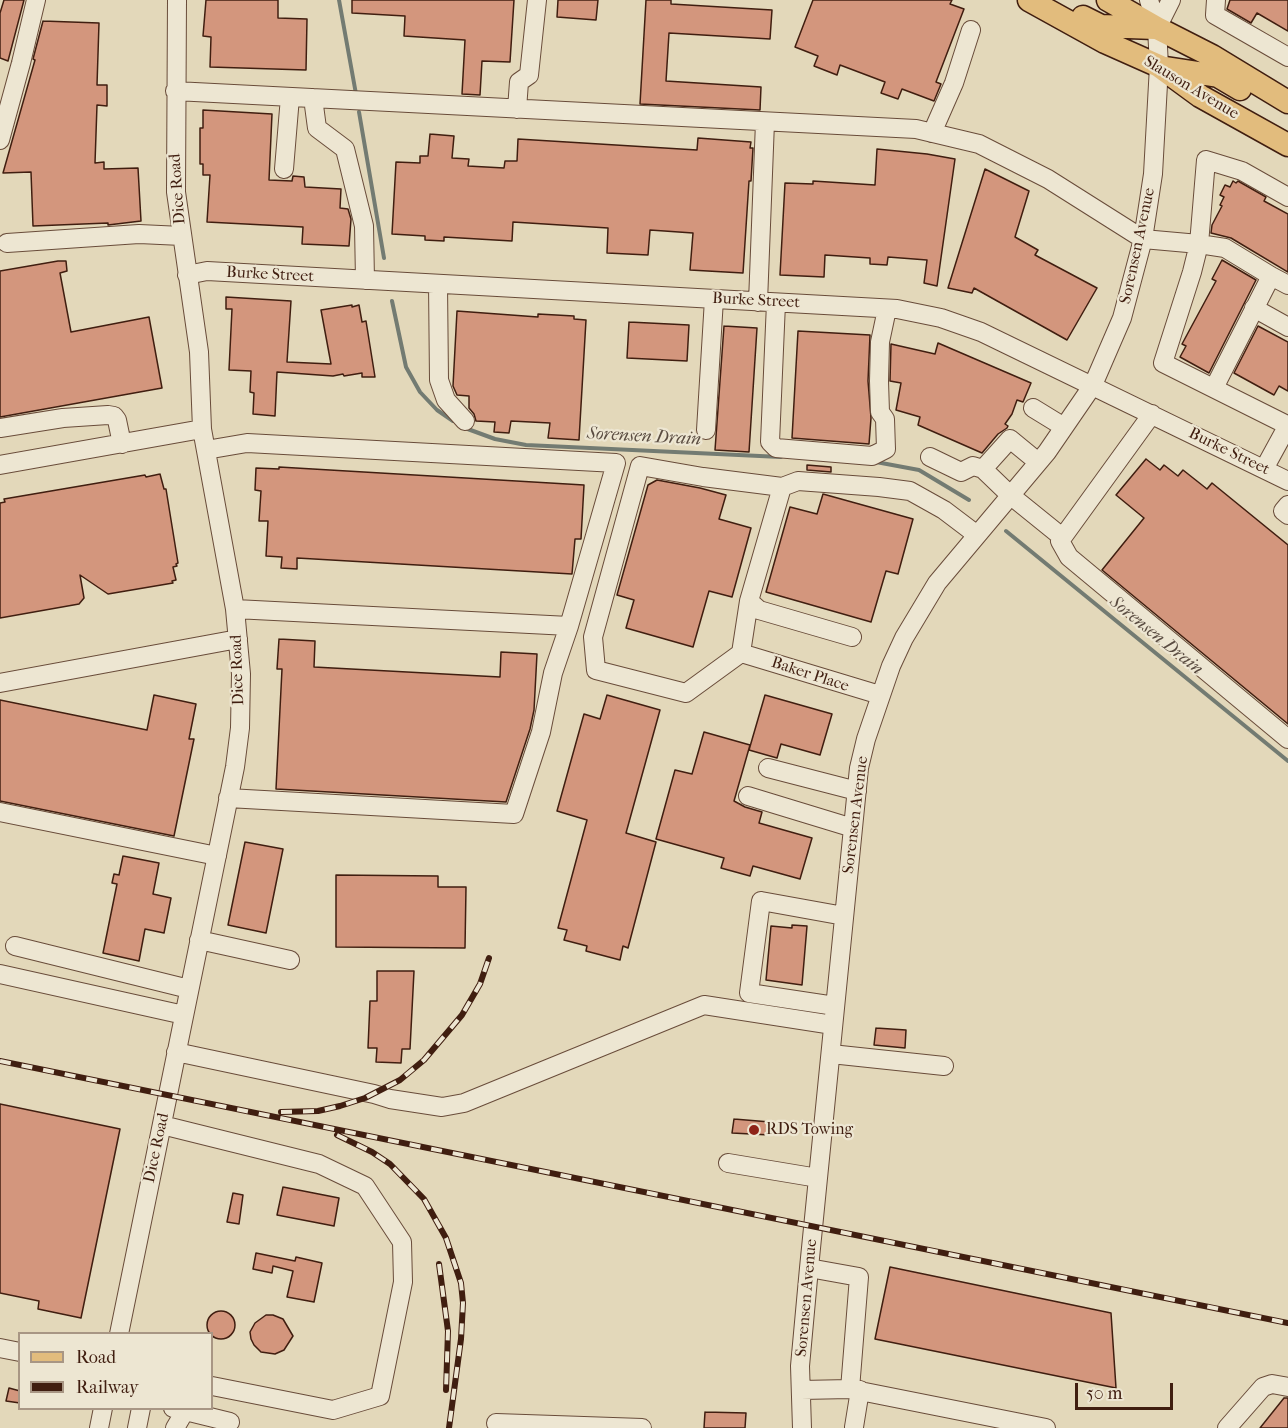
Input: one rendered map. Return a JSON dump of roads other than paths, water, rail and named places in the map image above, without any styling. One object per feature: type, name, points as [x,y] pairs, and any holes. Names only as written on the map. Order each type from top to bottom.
[{"type":"main road","name":"Slauson Avenue","points":[[1029,0],[1105,42],[1159,66],[1200,96],[1288,145]]},
{"type":"main road","points":[[1050,0],[1101,26],[1157,28]]},
{"type":"main road","name":"Slauson Avenue","points":[[1108,0],[1286,99]]},
{"type":"main road","points":[[1159,66],[1218,76],[1286,99]]},
{"type":"street","points":[[0,140],[36,0]]},
{"type":"street","name":"Dice Road","points":[[118,1332],[217,856],[240,728],[241,674],[236,609],[202,429],[199,352],[176,192],[177,0]]},
{"type":"street","points":[[517,109],[519,82],[529,75],[537,0]]},
{"type":"street","name":"Sorensen Avenue","points":[[802,1428],[800,1366],[859,768],[866,739],[891,666],[904,638],[937,583],[1038,462],[1064,427],[1093,385],[1122,318],[1143,239],[1153,174],[1159,66],[1157,28],[1149,0]]},
{"type":"street","name":"Sorensen Avenue","points":[[1157,28],[1171,0]]},
{"type":"street","points":[[1215,0],[1215,15],[1288,57]]},
{"type":"street","points":[[932,133],[954,82],[970,30]]},
{"type":"street","points":[[175,91],[916,129],[979,144],[1048,179],[1143,239],[1225,248],[1288,285]]},
{"type":"street","points":[[284,169],[290,97]]},
{"type":"street","points":[[313,98],[317,128],[345,149],[364,226],[365,280]]},
{"type":"street","points":[[765,122],[770,442],[776,448],[872,456],[886,449],[885,420],[880,412],[879,381],[880,342],[887,309]]},
{"type":"street","points":[[1264,469],[1287,425],[1163,363],[1199,244],[1206,160],[1242,171],[1288,196]]},
{"type":"street","points":[[8,243],[139,234],[182,236]]},
{"type":"street","name":"Burke Street","points":[[187,274],[207,272],[887,309],[941,318],[981,332],[1288,481]]},
{"type":"street","points":[[1214,388],[1270,276]]},
{"type":"street","points":[[438,284],[439,380],[446,400],[465,421]]},
{"type":"street","points":[[706,430],[714,299]]},
{"type":"street","points":[[1254,308],[1288,327]]},
{"type":"street","points":[[1033,408],[1064,427]]},
{"type":"street","points":[[1152,414],[1060,541],[1069,557],[1288,739]]},
{"type":"street","points":[[0,428],[63,418],[108,415],[114,416],[117,420],[122,444]]},
{"type":"street","points":[[0,465],[202,429]]},
{"type":"street","points":[[982,469],[1010,439],[1038,462]]},
{"type":"street","points":[[206,450],[247,442],[616,463],[569,627],[553,673],[540,732],[514,814],[228,798]]},
{"type":"street","points":[[930,457],[961,472],[973,466],[982,469],[1062,537]]},
{"type":"street","points":[[782,487],[749,601],[741,653],[686,693],[596,670],[592,637],[640,466],[782,487],[798,481],[910,491],[944,510],[976,535]]},
{"type":"street","points":[[1288,505],[1283,511],[1288,515]]},
{"type":"street","points":[[749,601],[759,610],[852,637]]},
{"type":"street","points":[[236,609],[569,627]]},
{"type":"street","points":[[0,682],[238,639]]},
{"type":"street","name":"Baker Place","points":[[741,653],[880,695]]},
{"type":"street","points":[[768,768],[857,791]]},
{"type":"street","points":[[748,796],[853,828]]},
{"type":"street","points":[[0,812],[217,856]]},
{"type":"street","points":[[836,1006],[749,993],[761,901],[844,916]]},
{"type":"street","points":[[199,940],[290,960]]},
{"type":"street","points":[[15,946],[189,989]]},
{"type":"street","points":[[0,974],[184,1015]]},
{"type":"street","points":[[176,1052],[390,1099],[442,1107],[464,1103],[705,1005],[833,1025]]},
{"type":"street","points":[[831,1054],[944,1066]]},
{"type":"street","points":[[162,1125],[319,1164],[365,1186],[402,1242],[403,1282],[380,1396],[333,1410],[213,1386]]},
{"type":"street","points":[[728,1163],[818,1179]]},
{"type":"street","points":[[810,1268],[859,1277],[854,1427]]},
{"type":"street","points":[[0,1348],[18,1352]]},
{"type":"street","points":[[1227,1428],[1263,1388],[1272,1384],[1288,1387]]},
{"type":"street","points":[[801,1390],[855,1390],[1046,1428]]},
{"type":"street","points":[[99,1428],[103,1410]]},
{"type":"street","points":[[137,1428],[141,1410]]},
{"type":"street","points":[[175,1428],[179,1410],[230,1422],[225,1428]]},
{"type":"street","points":[[496,1423],[642,1428]]},
{"type":"waterway","name":"Sorensen Drain","points":[[339,0],[356,94]]},
{"type":"waterway","name":"Sorensen Drain","points":[[359,112],[384,258]]},
{"type":"waterway","name":"Sorensen Drain","points":[[392,301],[406,367],[420,392],[437,410],[453,421]]},
{"type":"waterway","name":"Sorensen Drain","points":[[465,428],[495,439],[526,445],[781,457]]},
{"type":"waterway","name":"Sorensen Drain","points":[[876,462],[919,470],[969,500]]},
{"type":"waterway","name":"Sorensen Drain","points":[[1006,531],[1288,761]]},
{"type":"railway","points":[[281,1112],[318,1111],[340,1106],[365,1098],[400,1080],[424,1060],[462,1015],[480,984],[489,958]]},
{"type":"railway","points":[[0,1061],[1288,1323]]},
{"type":"railway","points":[[337,1135],[372,1152],[390,1164],[424,1199],[446,1238],[461,1283],[463,1303],[461,1339],[449,1428]]},
{"type":"railway","points":[[439,1264],[448,1331],[446,1390]]},
{"type":"place","name":"RDS Towing","points":[[754,1130]]}]
